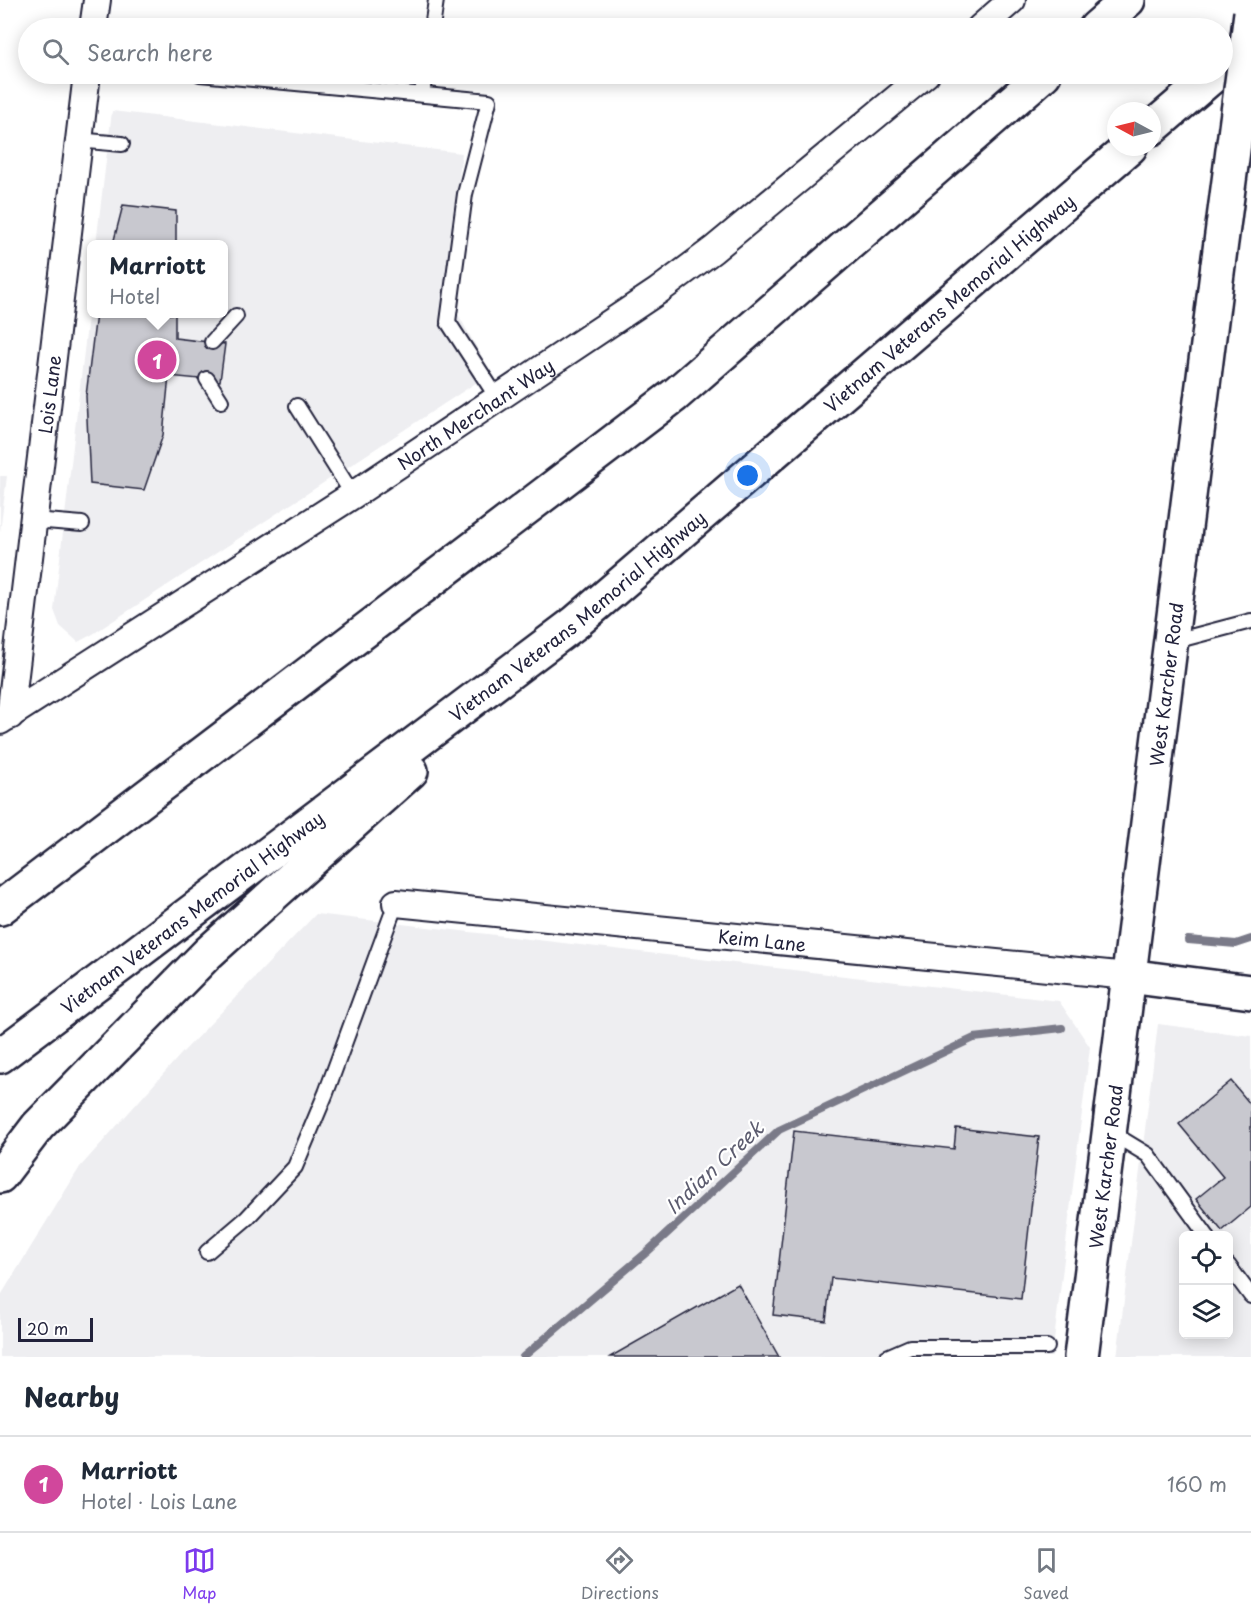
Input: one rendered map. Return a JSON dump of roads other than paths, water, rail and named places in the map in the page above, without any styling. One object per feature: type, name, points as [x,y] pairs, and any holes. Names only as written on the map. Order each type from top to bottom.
[{"type":"main road","points":[[1107,18],[1128,0]]},
{"type":"main road","name":"West Karcher Road","points":[[1081,1357],[1251,13]]},
{"type":"main road","points":[[1233,58],[1251,43]]},
{"type":"main road","points":[[0,908],[675,395],[1033,84]]},
{"type":"main road","points":[[1161,120],[1203,84]]},
{"type":"main road","name":"Vietnam Veterans Memorial Highway","points":[[0,1056],[575,623],[1120,156]]},
{"type":"main road","points":[[0,1176],[38,1126],[208,953],[575,623]]},
{"type":"main road","points":[[1128,976],[1251,992]]},
{"type":"street","points":[[94,18],[97,0]]},
{"type":"street","points":[[991,18],[1012,0]]},
{"type":"street","name":"Lois Lane","points":[[5,718],[34,520],[77,140],[85,84]]},
{"type":"street","name":"North Merchant Way","points":[[5,718],[353,495],[658,291],[713,250],[914,84]]},
{"type":"street","name":"Keim Lane","points":[[396,903],[1128,976]]},
{"type":"lane","points":[[433,18],[436,0]]},
{"type":"lane","points":[[311,84],[489,101],[465,194],[448,322],[498,399]]},
{"type":"lane","points":[[422,94],[424,84]]},
{"type":"lane","points":[[77,140],[122,144]]},
{"type":"lane","points":[[212,342],[236,316]]},
{"type":"lane","points":[[207,379],[221,401]]},
{"type":"lane","points":[[297,406],[353,495]]},
{"type":"lane","points":[[34,520],[82,524]]},
{"type":"lane","points":[[1171,642],[1251,621]]},
{"type":"lane","points":[[207,1252],[247,1218],[295,1167],[326,1094],[396,903]]},
{"type":"lane","points":[[1110,1132],[1148,1155],[1203,1231]]},
{"type":"lane","points":[[1233,1272],[1251,1296]]},
{"type":"lane","points":[[887,1357],[910,1347],[1047,1347]]},
{"type":"waterway","name":"Indian Creek","points":[[1188,940],[1236,944],[1251,939]]},
{"type":"waterway","name":"Indian Creek","points":[[523,1357],[647,1252],[779,1130],[974,1038],[1062,1028]]},
{"type":"place","name":"Marriott","points":[[157,360]]}]
